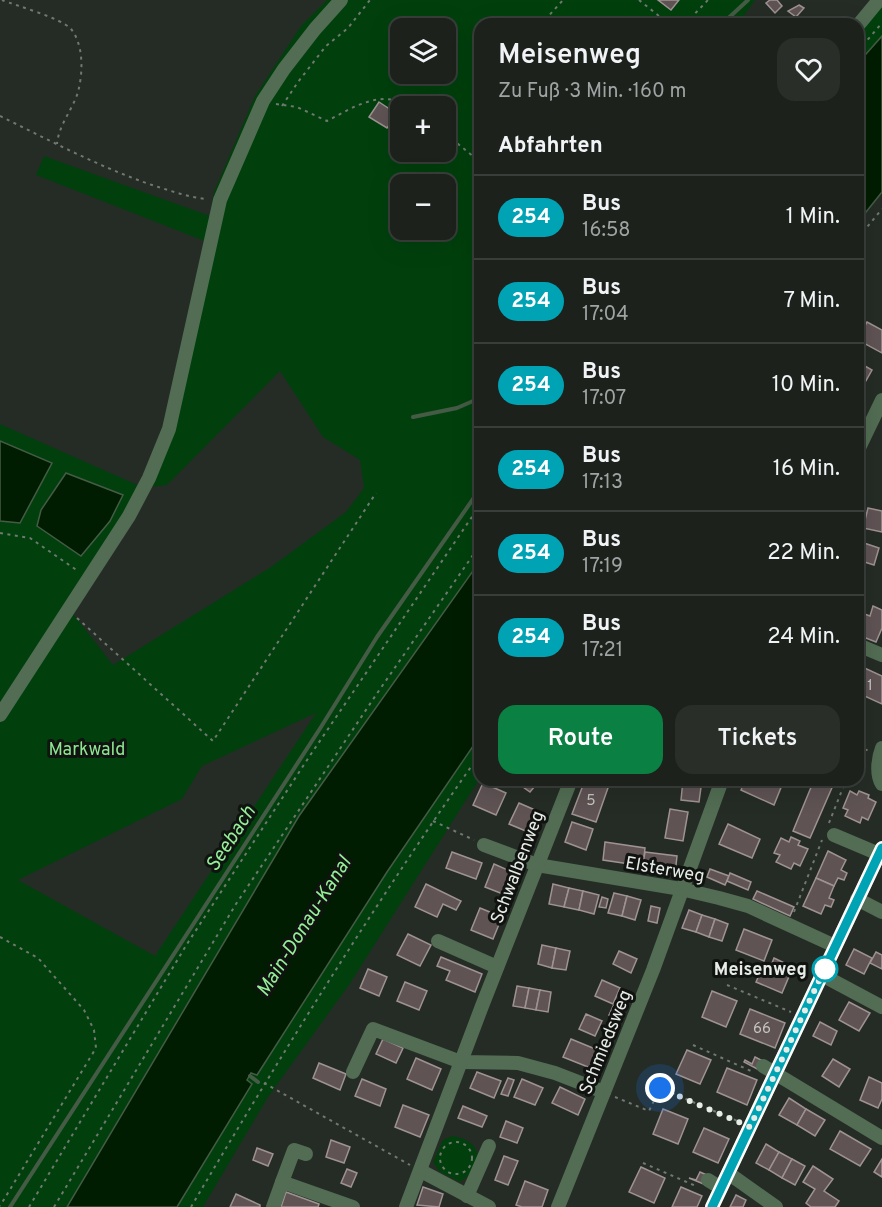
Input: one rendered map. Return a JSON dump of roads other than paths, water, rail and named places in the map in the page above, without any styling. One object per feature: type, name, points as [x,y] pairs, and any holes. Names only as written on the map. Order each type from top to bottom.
[{"type":"street","points":[[0,715],[129,516],[150,478],[169,429],[220,200],[263,101],[309,37],[341,0]]},
{"type":"street","points":[[864,18],[879,0]]},
{"type":"street","points":[[864,438],[882,400]]},
{"type":"street","points":[[864,648],[882,655]]},
{"type":"street","points":[[882,748],[879,756],[879,780],[882,784]]},
{"type":"street","name":"Schwalbenweg","points":[[406,1207],[569,786]]},
{"type":"street","name":"Schmiedsweg","points":[[558,1207],[653,970],[720,786]]},
{"type":"street","points":[[717,1197],[750,1127],[764,1070],[802,1017],[880,851],[828,833]]},
{"type":"street","name":"Elsterweg","points":[[484,845],[537,865],[681,889],[748,906],[835,946]]},
{"type":"street","points":[[857,899],[882,912]]},
{"type":"street","points":[[438,941],[497,967]]},
{"type":"street","points":[[822,975],[882,1007]]},
{"type":"street","points":[[353,1071],[373,1029],[461,1062],[518,1063],[555,1073],[604,1092]]},
{"type":"street","points":[[764,1070],[882,1137]]},
{"type":"street","points":[[467,1196],[489,1146]]},
{"type":"street","points":[[273,1207],[294,1150],[306,1154]]},
{"type":"street","points":[[421,1171],[489,1207]]},
{"type":"street","points":[[728,1173],[776,1207]]},
{"type":"street","points":[[708,1180],[717,1197]]},
{"type":"street","points":[[282,1182],[353,1207]]},
{"type":"water","points":[[882,36],[882,192],[864,214],[864,56]]},
{"type":"water","points":[[0,441],[52,463],[20,523],[0,521]]},
{"type":"water","points":[[66,473],[123,495],[110,521],[81,556],[37,526],[41,510]]},
{"type":"water","name":"Main-Donau-Kanal","points":[[474,569],[474,745],[387,872],[257,1075],[251,1073],[247,1080],[252,1084],[177,1207],[67,1207],[299,816]]},
{"type":"waterway","name":"Seebach","points":[[728,18],[748,0]]},
{"type":"waterway","points":[[413,417],[457,408],[474,401]]},
{"type":"waterway","name":"Seebach","points":[[10,1207],[377,637],[474,498]]},
{"type":"waterway","points":[[250,1076],[258,1082]]},
{"type":"place","name":"Meisenweg","points":[[825,969]]},
{"type":"park label","name":"Markwald","points":[[87,749]]}]
